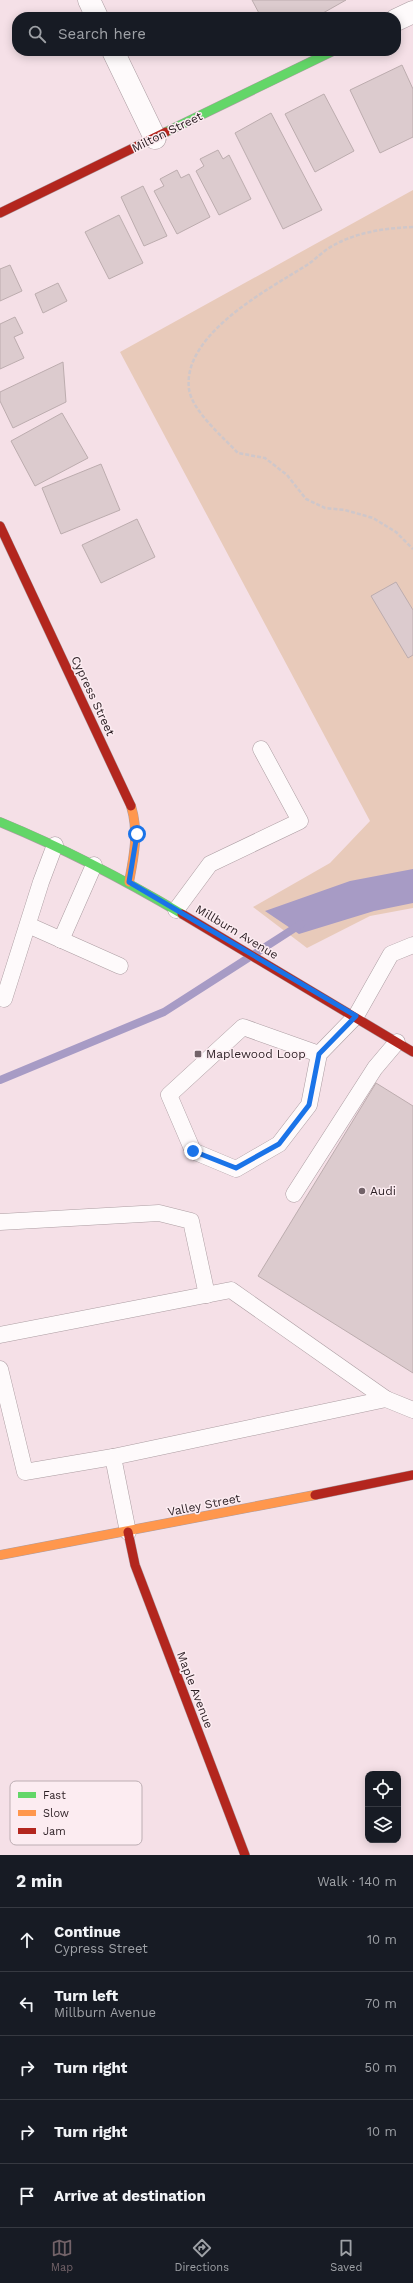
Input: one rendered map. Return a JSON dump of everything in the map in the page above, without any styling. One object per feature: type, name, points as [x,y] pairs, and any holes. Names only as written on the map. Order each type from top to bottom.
[{"type":"street","points":[[89,0],[95,12]]},
{"type":"street","points":[[401,18],[413,12]]},
{"type":"street","points":[[115,56],[155,138]]},
{"type":"street","name":"Milton Street","points":[[0,213],[323,56]]},
{"type":"street","name":"Cypress Street","points":[[0,526],[129,800],[136,819],[137,834],[129,882]]},
{"type":"street","name":"Millburn Avenue","points":[[0,822],[55,845],[129,882],[274,969],[356,1016],[413,1052]]},
{"type":"street","name":"Valley Street","points":[[0,1555],[128,1532],[413,1475]]},
{"type":"street","name":"Maple Avenue","points":[[128,1532],[135,1565],[245,1855]]},
{"type":"lane","points":[[176,910],[210,864],[300,821],[261,749]]},
{"type":"lane","points":[[4,999],[40,882],[55,845]]},
{"type":"lane","points":[[61,940],[94,865]]},
{"type":"lane","points":[[28,925],[120,966]]},
{"type":"lane","points":[[319,1054],[243,1027],[169,1095],[193,1151],[236,1168],[279,1144],[309,1105],[319,1054],[356,1016],[391,954],[413,945]]},
{"type":"lane","points":[[294,1194],[375,1068],[397,1042]]},
{"type":"lane","points":[[0,1222],[159,1213],[191,1220],[208,1294]]},
{"type":"lane","points":[[0,1335],[231,1290],[386,1399],[412,1414]]},
{"type":"lane","points":[[0,1369],[25,1472],[113,1457],[386,1399]]},
{"type":"lane","points":[[113,1457],[128,1532]]},
{"type":"path","points":[[413,227],[384,228],[334,245],[318,258],[246,304],[213,333],[199,350],[191,367],[189,388],[192,401],[238,453],[265,458],[287,475],[306,499],[325,508],[345,510],[373,518],[396,532],[413,550]]},
{"type":"shaded area","points":[[413,190],[413,908],[370,916],[307,948],[253,907],[330,863],[370,821],[120,352]]},
{"type":"shaded area","points":[[413,869],[413,903],[374,911],[299,934],[265,911],[350,881]]},
{"type":"building","points":[[252,0],[346,0],[325,12],[258,12]]},
{"type":"building","points":[[402,65],[413,89],[413,137],[380,153],[350,90]]},
{"type":"building","points":[[324,94],[354,151],[315,172],[285,114]]},
{"type":"building","points":[[271,113],[322,210],[283,229],[235,133]]},
{"type":"building","points":[[218,150],[223,159],[229,155],[251,199],[219,215],[196,171],[204,166],[200,159]]},
{"type":"building","points":[[177,170],[181,178],[189,174],[210,217],[177,234],[154,191],[164,186],[160,179]]},
{"type":"building","points":[[143,186],[167,236],[144,246],[121,197]]},
{"type":"building","points":[[119,215],[143,263],[109,279],[85,232]]},
{"type":"building","points":[[10,265],[22,291],[0,301],[0,269]]},
{"type":"building","points":[[58,283],[67,301],[43,313],[35,294]]},
{"type":"building","points":[[15,317],[23,333],[14,337],[24,358],[0,369],[0,324]]},
{"type":"building","points":[[63,362],[66,402],[13,428],[0,401],[0,392]]},
{"type":"building","points":[[62,413],[88,458],[35,486],[11,441]]},
{"type":"building","points":[[101,464],[120,510],[61,534],[42,488]]},
{"type":"building","points":[[137,519],[155,557],[101,583],[82,545]]},
{"type":"building","points":[[396,582],[413,610],[413,655],[408,658],[371,596]]},
{"type":"building","name":"Audi","points":[[376,1083],[413,1106],[413,1373],[258,1276]]},
{"type":"waterway","points":[[0,1080],[164,1012],[301,924]]},
{"type":"traffic: fast","points":[[166,132],[323,56]]},
{"type":"traffic: fast","points":[[0,822],[47,842],[138,889],[182,914]]},
{"type":"traffic: slow","points":[[129,882],[135,844],[135,825],[131,806]]},
{"type":"traffic: slow","points":[[0,1555],[315,1495]]},
{"type":"traffic: jam","points":[[0,213],[166,132]]},
{"type":"traffic: jam","points":[[0,526],[131,806]]},
{"type":"traffic: jam","points":[[182,914],[413,1052]]},
{"type":"traffic: jam","points":[[315,1495],[413,1475]]},
{"type":"traffic: jam","points":[[128,1532],[135,1565],[245,1855]]},
{"type":"place","name":"Maplewood Loop","points":[[198,1054]]},
{"type":"place","name":"Audi","points":[[362,1191]]},
{"type":"route","points":[[137,834],[129,882],[274,969],[356,1016],[319,1054],[309,1105],[279,1144],[236,1168],[193,1151]]}]
